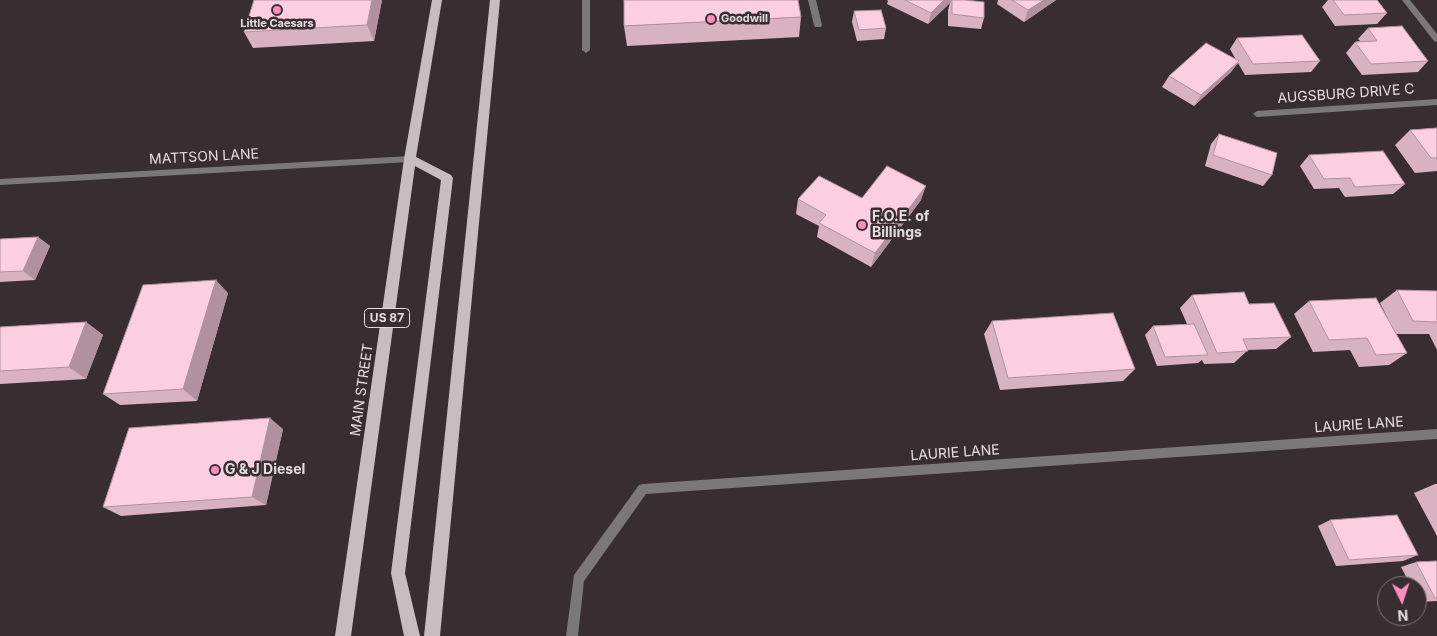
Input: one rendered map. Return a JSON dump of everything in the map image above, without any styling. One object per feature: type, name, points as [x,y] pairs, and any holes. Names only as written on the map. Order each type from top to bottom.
[{"type":"main road","name":"MAIN STREET","points":[[342,636],[410,159],[437,0]]},
{"type":"main road","points":[[432,636],[495,0]]},
{"type":"main road","points":[[410,159],[447,178],[398,573],[412,636]]},
{"type":"street","points":[[586,0],[586,50]]},
{"type":"street","points":[[812,0],[818,25]]},
{"type":"street","points":[[1406,0],[1437,39]]},
{"type":"street","name":"AUGSBURG DRIVE C","points":[[1257,114],[1437,102]]},
{"type":"street","name":"MATTSON LANE","points":[[0,182],[410,159]]},
{"type":"street","name":"LAURIE LANE","points":[[572,636],[578,579],[642,490],[1437,434]]},
{"type":"building","points":[[254,0],[372,0],[367,25],[244,32]]},
{"type":"building","points":[[624,0],[798,0],[801,17],[624,26]]},
{"type":"building","points":[[905,0],[944,0],[931,13]]},
{"type":"building","points":[[952,0],[984,2],[984,18],[952,14]]},
{"type":"building","points":[[1012,0],[1044,0],[1028,10]]},
{"type":"building","points":[[1333,0],[1377,0],[1387,13],[1344,15]]},
{"type":"building","points":[[881,10],[886,28],[859,30],[854,11]]},
{"type":"building","points":[[1402,26],[1428,61],[1371,64],[1355,42],[1377,41],[1368,28]]},
{"type":"building","points":[[1302,35],[1320,61],[1253,64],[1237,38]]},
{"type":"building","points":[[1206,43],[1239,61],[1201,95],[1169,76]]},
{"type":"building","points":[[1437,128],[1437,158],[1431,158],[1410,130]]},
{"type":"building","points":[[1219,134],[1277,153],[1272,175],[1213,155]]},
{"type":"building","points":[[1383,151],[1405,184],[1355,187],[1350,178],[1324,179],[1309,155]]},
{"type":"building","points":[[887,166],[926,186],[875,253],[819,223],[826,215],[798,199],[819,176],[862,198]]},
{"type":"building","points":[[38,237],[23,271],[0,272],[0,239]]},
{"type":"building","points":[[216,280],[183,389],[103,394],[143,285]]},
{"type":"building","points":[[1397,290],[1437,291],[1437,322],[1413,321]]},
{"type":"building","points":[[1244,292],[1249,304],[1274,303],[1291,337],[1243,339],[1248,351],[1217,353],[1192,295]]},
{"type":"building","points":[[1376,298],[1407,353],[1376,355],[1367,338],[1329,340],[1309,301]]},
{"type":"building","points":[[1113,313],[1135,369],[1008,378],[992,321]]},
{"type":"building","points":[[86,322],[69,367],[0,371],[0,327]]},
{"type":"building","points":[[1194,324],[1208,355],[1165,357],[1153,326]]},
{"type":"building","points":[[270,418],[252,497],[103,507],[129,428]]},
{"type":"building","points":[[1397,515],[1418,555],[1349,560],[1330,520]]},
{"type":"building","points":[[1437,561],[1437,598],[1435,598],[1427,583],[1427,576],[1423,576],[1416,562]]},
{"type":"place","name":"Little Caesars","points":[[277,10]]},
{"type":"place","name":"Goodwill","points":[[711,19]]},
{"type":"place","name":"F.O.E. of Billings","points":[[862,225]]},
{"type":"place","name":"G & J Diesel","points":[[215,470]]}]
